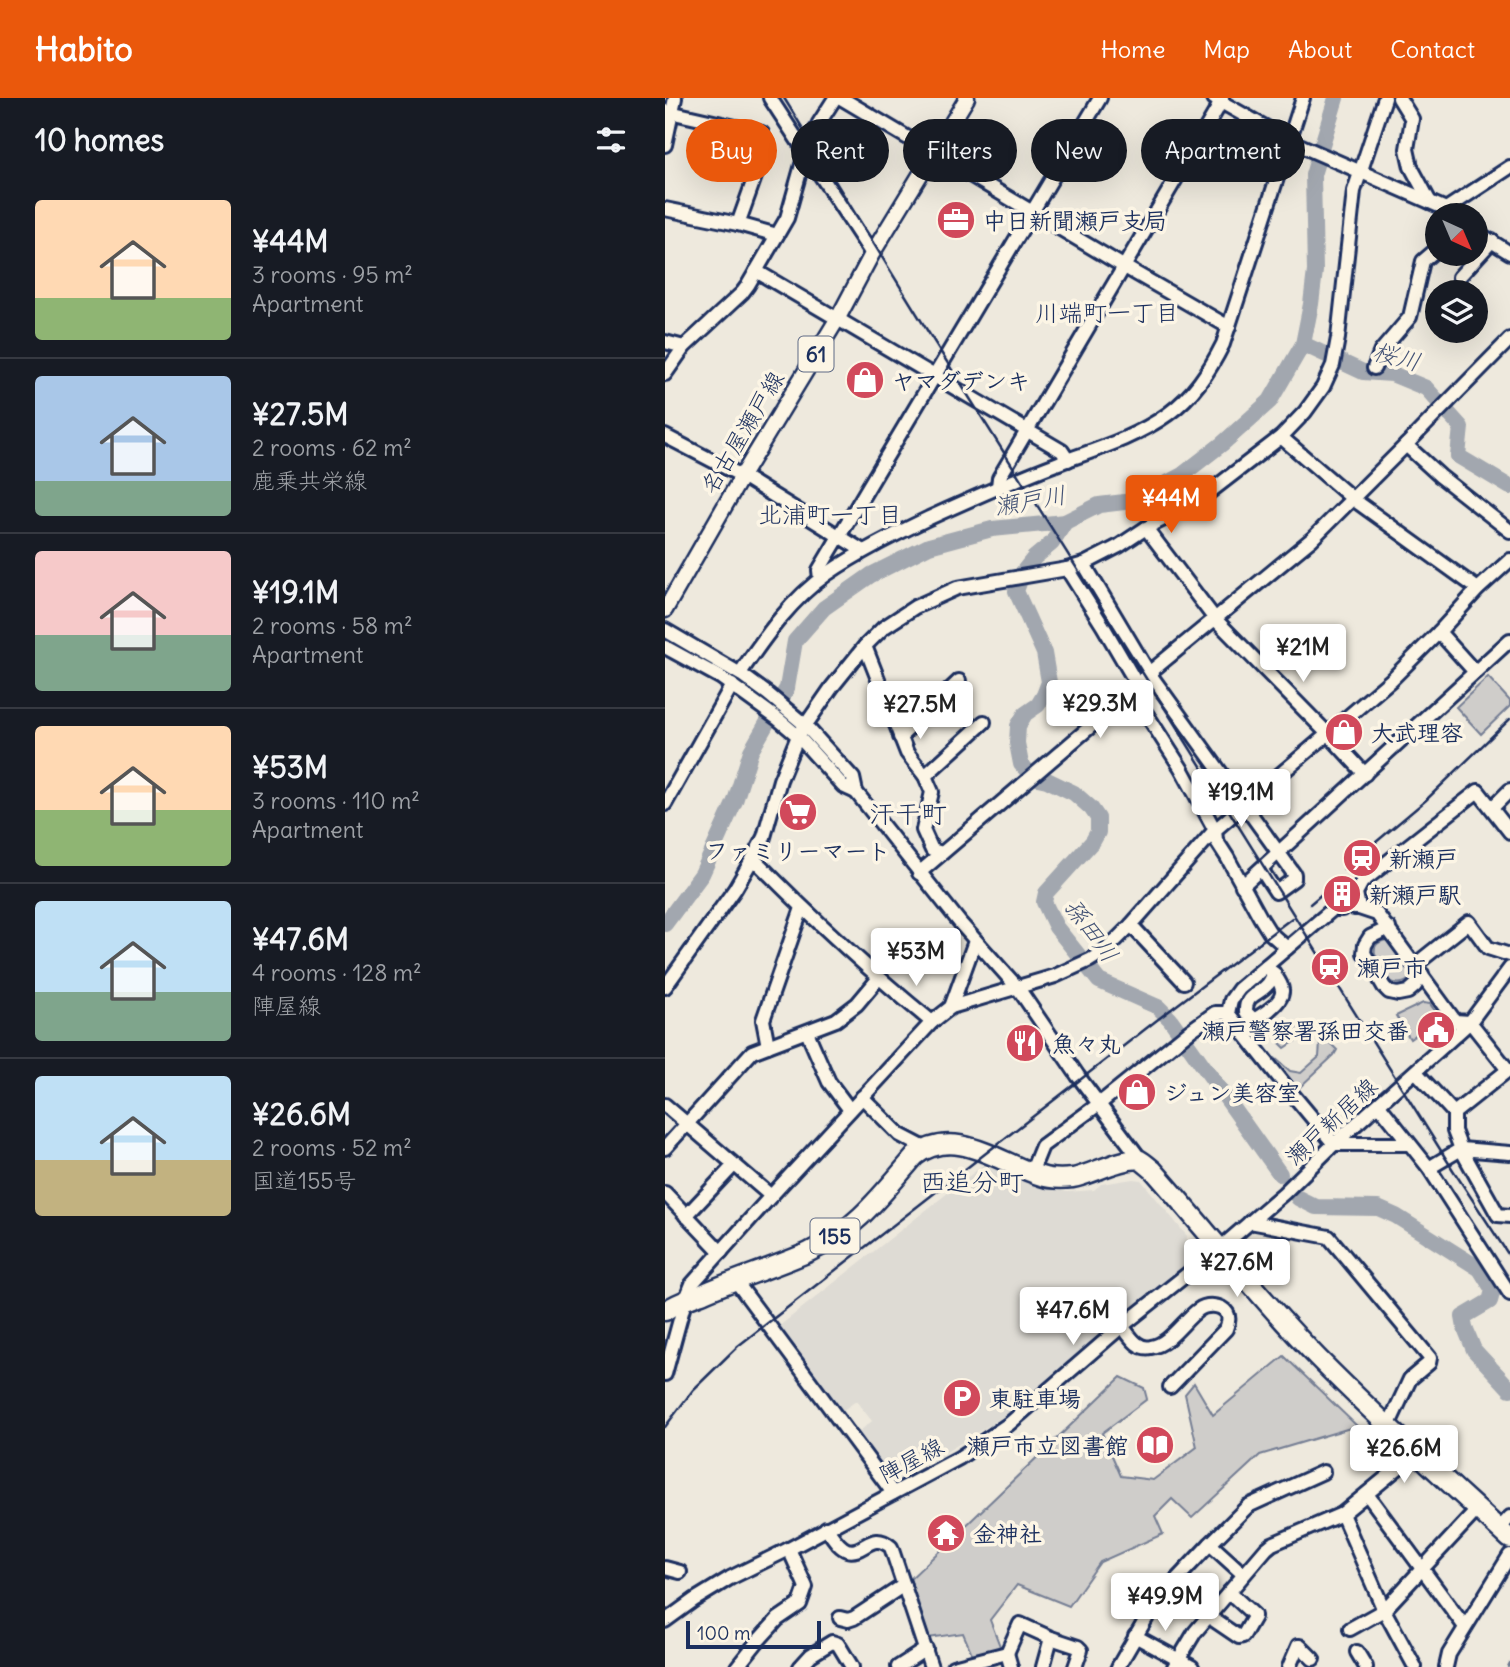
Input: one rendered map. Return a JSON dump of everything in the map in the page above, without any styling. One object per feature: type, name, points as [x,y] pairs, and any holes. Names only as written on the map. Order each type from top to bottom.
[{"type":"highway","points":[[925,1148],[961,1145],[984,1151],[1044,1178],[1070,1178],[1127,1160],[1141,1160],[1153,1170],[1219,1249],[1317,1357],[1478,1509],[1506,1528]]},
{"type":"highway","name":"155","points":[[665,1311],[735,1280],[809,1252],[830,1240],[862,1217],[925,1148]]},
{"type":"main road","name":"名古屋瀬戸線","points":[[954,119],[967,98]]},
{"type":"main road","name":"名古屋瀬戸線","points":[[665,610],[741,475],[838,318],[872,254],[916,182]]},
{"type":"street","points":[[665,145],[668,112],[675,98]]},
{"type":"street","points":[[770,98],[791,132]]},
{"type":"street","points":[[822,119],[835,98]]},
{"type":"street","points":[[841,98],[903,135]]},
{"type":"street","points":[[820,579],[819,570],[1100,98]]},
{"type":"street","points":[[1299,119],[1303,98]]},
{"type":"street","points":[[665,987],[735,890],[753,858],[764,837],[780,780],[798,736],[865,646],[883,628],[915,607],[957,588],[1084,564],[1146,528],[1194,505],[1281,437],[1305,412],[1323,387],[1333,365],[1354,191],[1385,98]]},
{"type":"street","points":[[1399,98],[1412,119],[1407,149],[1411,167],[1430,202]]},
{"type":"street","points":[[998,487],[999,478],[1216,111],[1219,99],[1253,119]]},
{"type":"street","points":[[668,112],[699,119]]},
{"type":"street","points":[[1305,148],[1430,202]]},
{"type":"street","points":[[1462,203],[1510,167]]},
{"type":"street","points":[[738,224],[753,182]]},
{"type":"street","points":[[665,374],[684,347],[742,293],[787,218],[797,182]]},
{"type":"street","points":[[824,182],[872,254]]},
{"type":"street","points":[[983,182],[1229,327]]},
{"type":"street","points":[[743,676],[771,629],[803,594],[820,579],[863,551],[998,487],[1136,432],[1181,404],[1213,364],[1229,327],[1280,182]]},
{"type":"street","points":[[665,209],[777,235]]},
{"type":"street","points":[[1488,239],[1510,253]]},
{"type":"street","points":[[1459,277],[1492,241]]},
{"type":"street","points":[[1374,368],[1381,351],[1410,317],[1425,259]]},
{"type":"street","points":[[756,271],[1062,451],[1068,460]]},
{"type":"street","points":[[919,873],[1138,686],[1149,673],[1312,539],[1510,339]]},
{"type":"street","points":[[665,342],[684,347]]},
{"type":"street","points":[[665,436],[741,475],[863,551]]},
{"type":"street","points":[[1281,437],[1353,499],[1479,589]]},
{"type":"street","points":[[1406,445],[1440,476],[1510,531]]},
{"type":"street","points":[[1146,528],[1215,619],[1365,774]]},
{"type":"street","points":[[665,1374],[692,1284],[932,1022],[951,1007],[1055,976],[1106,950],[1215,830],[1391,680],[1510,560]]},
{"type":"street","points":[[1084,564],[1149,673],[1294,874],[1294,879],[1276,892],[1261,869]]},
{"type":"street","points":[[1067,569],[1138,686],[1137,697],[1142,707],[1181,768],[1242,886],[1267,929],[1287,948]]},
{"type":"street","points":[[665,630],[743,676],[782,714],[843,786],[856,792]]},
{"type":"street","points":[[1439,632],[1475,672]]},
{"type":"street","points":[[1242,886],[1510,640]]},
{"type":"street","points":[[865,646],[907,753],[925,776],[932,792],[923,830],[932,850],[942,853]]},
{"type":"street","points":[[665,647],[805,725],[853,778],[856,792],[919,873],[1018,988],[1141,1160]]},
{"type":"street","points":[[900,737],[959,681]]},
{"type":"street","points":[[665,804],[736,688]]},
{"type":"street","points":[[925,776],[984,722]]},
{"type":"street","points":[[1492,808],[1510,790]]},
{"type":"street","points":[[1351,908],[1361,882],[1478,791],[1510,832]]},
{"type":"street","points":[[753,858],[878,979],[932,1022]]},
{"type":"street","points":[[768,1046],[763,1020],[802,908]]},
{"type":"street","points":[[1228,1013],[1231,1000],[1238,989],[1270,970],[1287,948],[1333,909],[1351,908],[1377,914],[1455,1021],[1470,1022],[1509,1070],[1454,1113]]},
{"type":"street","points":[[1388,928],[1370,937],[1364,953],[1389,992],[1408,992],[1415,986],[1418,970],[1469,922],[1487,948],[1510,955]]},
{"type":"street","points":[[1131,925],[1184,982]]},
{"type":"street","points":[[951,1007],[975,941]]},
{"type":"street","name":"瀬戸新居線","points":[[1219,1249],[1470,1022],[1510,968]]},
{"type":"street","points":[[1240,1028],[1280,999],[1282,989],[1270,970]]},
{"type":"street","points":[[1254,1020],[1246,1012],[1246,1003],[1268,985],[1270,970]]},
{"type":"street","points":[[665,1148],[752,1052],[836,1020],[857,1004],[878,979]]},
{"type":"street","points":[[1031,1172],[1042,1146],[1191,1030],[1215,1013],[1228,1013]]},
{"type":"street","points":[[1228,1013],[1334,1144],[1408,1144]]},
{"type":"street","points":[[807,1032],[829,1082],[850,1110]]},
{"type":"street","points":[[1416,1072],[1454,1113],[1454,1131],[1461,1149],[1498,1215],[1510,1216]]},
{"type":"street","points":[[862,1097],[900,1135],[925,1148]]},
{"type":"street","points":[[665,1105],[771,1196]]},
{"type":"street","points":[[1379,1105],[1429,1168],[1510,1294]]},
{"type":"street","points":[[1429,1168],[1461,1149],[1510,1153]]},
{"type":"street","points":[[686,1216],[734,1165]]},
{"type":"street","points":[[665,1193],[721,1252]]},
{"type":"street","points":[[1250,1222],[1329,1237],[1430,1358],[1429,1363],[1411,1379],[1391,1420],[1386,1424]]},
{"type":"street","name":"陣屋線","points":[[665,1620],[730,1578],[959,1458],[1009,1424],[1122,1326],[1219,1249]]},
{"type":"street","points":[[735,1280],[893,1493]]},
{"type":"street","points":[[1122,1326],[1137,1344],[1151,1347],[1160,1344],[1199,1308],[1219,1307],[1227,1313],[1229,1321],[1226,1329],[1170,1387]]},
{"type":"street","points":[[1176,1663],[1195,1632],[1272,1544],[1342,1514],[1404,1463],[1414,1450]]},
{"type":"street","points":[[1118,1667],[1157,1600],[1248,1506],[1323,1472]]},
{"type":"street","points":[[1367,1494],[1465,1627]]},
{"type":"street","points":[[1350,1629],[1384,1610],[1478,1509]]},
{"type":"street","points":[[1342,1514],[1384,1610],[1415,1667]]},
{"type":"street","points":[[826,1528],[847,1550],[854,1550],[875,1541],[885,1541],[891,1547],[932,1667]]},
{"type":"street","points":[[1210,1544],[1243,1574]]},
{"type":"street","points":[[737,1667],[778,1619],[800,1604],[806,1587],[789,1549]]},
{"type":"street","points":[[1445,1667],[1449,1654],[1510,1555]]},
{"type":"street","points":[[665,1568],[680,1572]]},
{"type":"street","points":[[839,1618],[854,1618],[904,1585]]},
{"type":"street","points":[[1209,1616],[1239,1637],[1243,1636],[1254,1615],[1229,1592]]},
{"type":"street","points":[[1011,1667],[1007,1653],[1020,1624],[1078,1647],[1081,1650],[1075,1667]]},
{"type":"street","points":[[1135,1636],[1176,1663],[1192,1667]]},
{"type":"street","points":[[1043,1667],[1051,1638]]},
{"type":"street","points":[[800,1667],[811,1655],[832,1642],[838,1644],[852,1667]]},
{"type":"street","points":[[1312,1663],[1319,1645]]},
{"type":"street","points":[[1289,1667],[1298,1646],[1312,1663]]},
{"type":"street","points":[[898,1667],[926,1649]]},
{"type":"street","points":[[1357,1652],[1366,1667]]},
{"type":"street","points":[[953,1667],[1007,1653]]},
{"type":"shaded area","points":[[1488,677],[1510,701],[1510,706],[1481,734],[1456,707]]},
{"type":"shaded area","points":[[1388,940],[1413,973],[1403,983],[1390,981],[1376,957],[1376,946]]},
{"type":"shaded area","points":[[1423,1003],[1430,1004],[1440,1018],[1410,1039],[1396,1016]]},
{"type":"shaded area","points":[[1302,1023],[1308,1031],[1306,1034],[1285,1048],[1279,1038]]},
{"type":"shaded area","points":[[1327,1040],[1337,1050],[1300,1087],[1293,1086],[1270,1058],[1275,1058],[1290,1071],[1301,1073],[1319,1057],[1320,1043]]},
{"type":"shaded area","points":[[987,1162],[1043,1187],[1067,1192],[1094,1190],[1101,1184],[1141,1180],[1187,1236],[1184,1266],[1091,1348],[1017,1408],[938,1457],[926,1448],[884,1475],[855,1435],[872,1421],[856,1401],[839,1413],[773,1331]]},
{"type":"shaded area","points":[[1284,1356],[1357,1426],[1260,1455],[1192,1518],[1172,1499],[1155,1516],[1163,1534],[1100,1562],[1069,1606],[1017,1585],[990,1620],[1008,1667],[999,1650],[973,1656],[963,1633],[928,1638],[907,1582],[1121,1377],[1144,1388],[1147,1399],[1102,1433],[1121,1476],[1153,1480],[1197,1447],[1185,1394],[1194,1383],[1213,1415]]},
{"type":"waterway","name":"瀬戸川","points":[[665,924],[702,874],[735,801],[751,751],[787,688],[795,641],[824,608],[871,575],[929,546],[992,529],[1065,522],[1099,505],[1133,501],[1182,475],[1270,401],[1303,344],[1315,271],[1313,175],[1336,98]]},
{"type":"waterway","name":"桜川","points":[[1303,344],[1363,372],[1392,374],[1426,388],[1461,427],[1458,456],[1510,487]]},
{"type":"waterway","name":"孫田川","points":[[1065,522],[1052,543],[1034,558],[1023,572],[1016,591],[1044,653],[1049,682],[1038,705],[1025,714],[1018,726],[1017,743],[1021,764],[1033,777],[1047,780],[1074,793],[1091,808],[1098,818],[1098,832],[1046,893],[1044,902],[1056,927],[1099,981],[1158,1007],[1170,1019],[1280,1174]]},
{"type":"waterway","name":"孫田川","points":[[1298,1198],[1316,1207],[1378,1208],[1396,1216],[1480,1269],[1493,1290],[1490,1301],[1463,1317],[1465,1328],[1474,1350],[1510,1389]]},
{"type":"waterway","name":"孫田川","points":[[1508,1667],[1510,1663]]},
{"type":"railway","points":[[784,98],[1453,1170],[1510,1257]]},
{"type":"railway","points":[[1344,869],[1425,801],[1510,719]]},
{"type":"railway","points":[[1310,904],[1330,887]]},
{"type":"railway","points":[[665,1427],[693,1390],[738,1346],[1292,918]]},
{"type":"place","name":"中日新聞瀬戸支局","points":[[956,220]]},
{"type":"place","name":"ヤマダデンキ","points":[[865,380]]},
{"type":"place","name":"大武理容","points":[[1344,732]]},
{"type":"place","name":"ファミリーマート","points":[[798,812]]},
{"type":"place","name":"新瀬戸","points":[[1362,858]]},
{"type":"place","name":"新瀬戸駅","points":[[1342,894]]},
{"type":"place","name":"瀬戸市","points":[[1330,967]]},
{"type":"place","name":"瀬戸警察署孫田交番","points":[[1436,1030]]},
{"type":"place","name":"魚々丸","points":[[1025,1043]]},
{"type":"place","name":"ジュン美容室","points":[[1137,1092]]},
{"type":"place","name":"東駐車場","points":[[962,1398]]},
{"type":"place","name":"瀬戸市立図書館","points":[[1155,1445]]},
{"type":"place","name":"金神社","points":[[946,1533]]},
{"type":"district","name":"川端町一丁目","points":[[1107,312]]},
{"type":"district","name":"北浦町一丁目","points":[[830,514]]},
{"type":"district","name":"汗干町","points":[[908,813]]},
{"type":"district","name":"西追分町","points":[[972,1181]]}]
